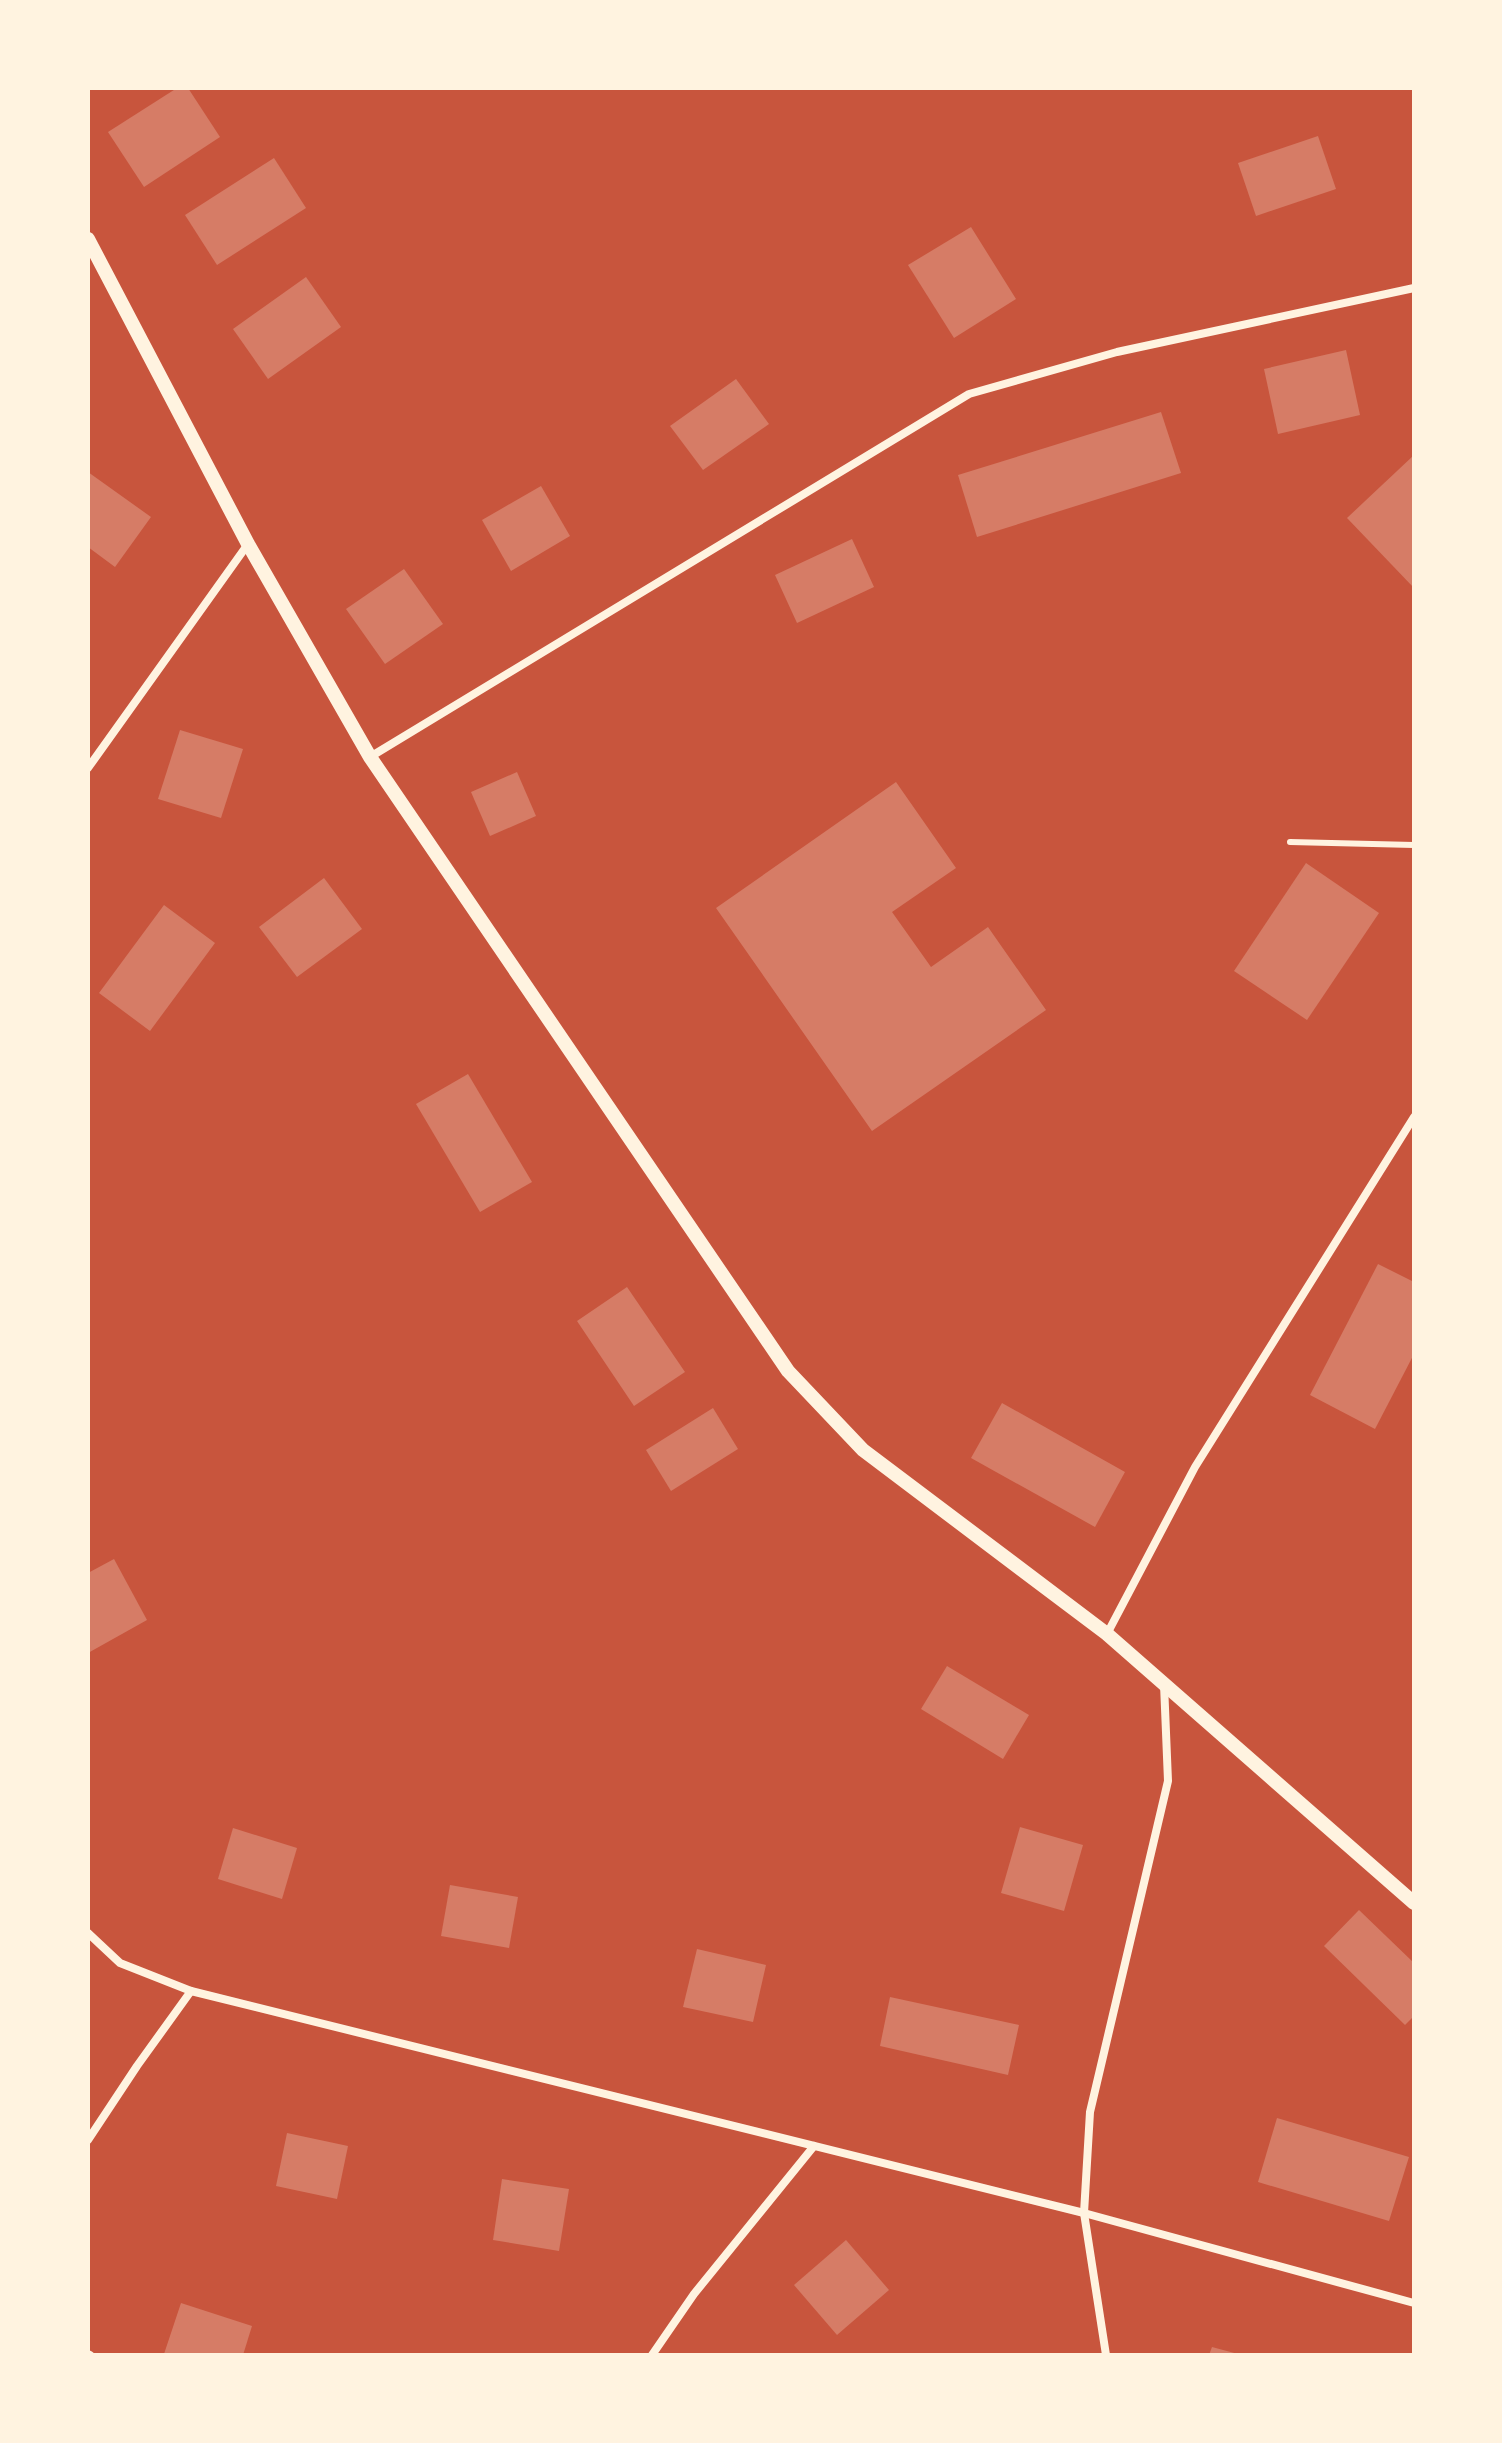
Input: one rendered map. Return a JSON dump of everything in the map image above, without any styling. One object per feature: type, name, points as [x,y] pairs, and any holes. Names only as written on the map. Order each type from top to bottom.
[{"type":"street","points":[[88,239],[248,544],[370,757],[788,1371],[863,1450],[1107,1634],[1414,1903]]},
{"type":"street","points":[[370,757],[969,394],[1117,352],[1414,288]]},
{"type":"street","points":[[88,768],[248,544]]},
{"type":"street","points":[[1107,1634],[1195,1467],[1414,1117]]},
{"type":"street","points":[[1106,2355],[1084,2213],[1090,2112],[1168,1781],[1164,1684]]},
{"type":"street","points":[[88,1933],[120,1963],[191,1991],[1084,2213],[1414,2303]]},
{"type":"street","points":[[88,2140],[191,1991]]},
{"type":"street","points":[[652,2355],[694,2294],[814,2146]]},
{"type":"lane","points":[[1290,842],[1414,845]]},
{"type":"building","points":[[177,88],[188,88],[220,137],[144,187],[108,132]]},
{"type":"building","points":[[1318,136],[1336,189],[1256,216],[1238,163]]},
{"type":"building","points":[[274,158],[306,208],[217,265],[185,215]]},
{"type":"building","points":[[971,227],[1016,299],[954,338],[908,265]]},
{"type":"building","points":[[306,277],[341,327],[268,379],[233,329]]},
{"type":"building","points":[[1346,350],[1360,415],[1278,434],[1264,369]]},
{"type":"building","points":[[736,379],[769,424],[703,470],[670,426]]},
{"type":"building","points":[[1161,412],[1181,473],[977,537],[958,475]]},
{"type":"building","points":[[1414,455],[1414,588],[1347,518]]},
{"type":"building","points":[[88,472],[151,517],[115,567],[88,547]]},
{"type":"building","points":[[541,486],[570,536],[511,571],[482,520]]},
{"type":"building","points":[[852,539],[874,587],[797,623],[775,575]]},
{"type":"building","points":[[404,569],[443,624],[385,664],[346,609]]},
{"type":"building","points":[[180,730],[243,749],[221,818],[158,799]]},
{"type":"building","points":[[517,772],[536,816],[490,836],[471,792]]},
{"type":"building","points":[[896,782],[956,868],[892,912],[931,967],[988,927],[1046,1010],[872,1131],[716,908]]},
{"type":"building","points":[[1306,863],[1379,913],[1307,1020],[1234,971]]},
{"type":"building","points":[[324,878],[362,929],[297,977],[259,927]]},
{"type":"building","points":[[164,905],[215,943],[150,1031],[99,993]]},
{"type":"building","points":[[468,1074],[532,1182],[480,1212],[416,1104]]},
{"type":"building","points":[[1378,1264],[1414,1282],[1414,1354],[1375,1429],[1310,1395]]},
{"type":"building","points":[[627,1287],[685,1372],[634,1406],[577,1321]]},
{"type":"building","points":[[1002,1403],[1125,1472],[1095,1527],[971,1458]]},
{"type":"building","points":[[713,1408],[738,1449],[671,1491],[646,1450]]},
{"type":"building","points":[[114,1559],[147,1620],[88,1653],[88,1573]]},
{"type":"building","points":[[947,1666],[1029,1715],[1003,1759],[921,1709]]},
{"type":"building","points":[[1020,1827],[1083,1845],[1064,1911],[1001,1893]]},
{"type":"building","points":[[233,1828],[297,1848],[282,1899],[218,1879]]},
{"type":"building","points":[[450,1885],[518,1897],[509,1948],[441,1936]]},
{"type":"building","points":[[1359,1910],[1414,1963],[1414,2016],[1405,2025],[1324,1946]]},
{"type":"building","points":[[697,1949],[766,1965],[753,2022],[683,2007]]},
{"type":"building","points":[[890,1997],[1019,2025],[1008,2075],[880,2046]]},
{"type":"building","points":[[1277,2118],[1409,2157],[1389,2221],[1258,2182]]},
{"type":"building","points":[[287,2133],[348,2146],[337,2199],[276,2186]]},
{"type":"building","points":[[502,2179],[569,2189],[559,2251],[493,2240]]},
{"type":"building","points":[[846,2240],[889,2290],[837,2335],[794,2285]]},
{"type":"building","points":[[181,2303],[252,2326],[243,2355],[164,2354]]},
{"type":"building","points":[[1212,2347],[1238,2354],[1238,2355],[1209,2355]]}]
